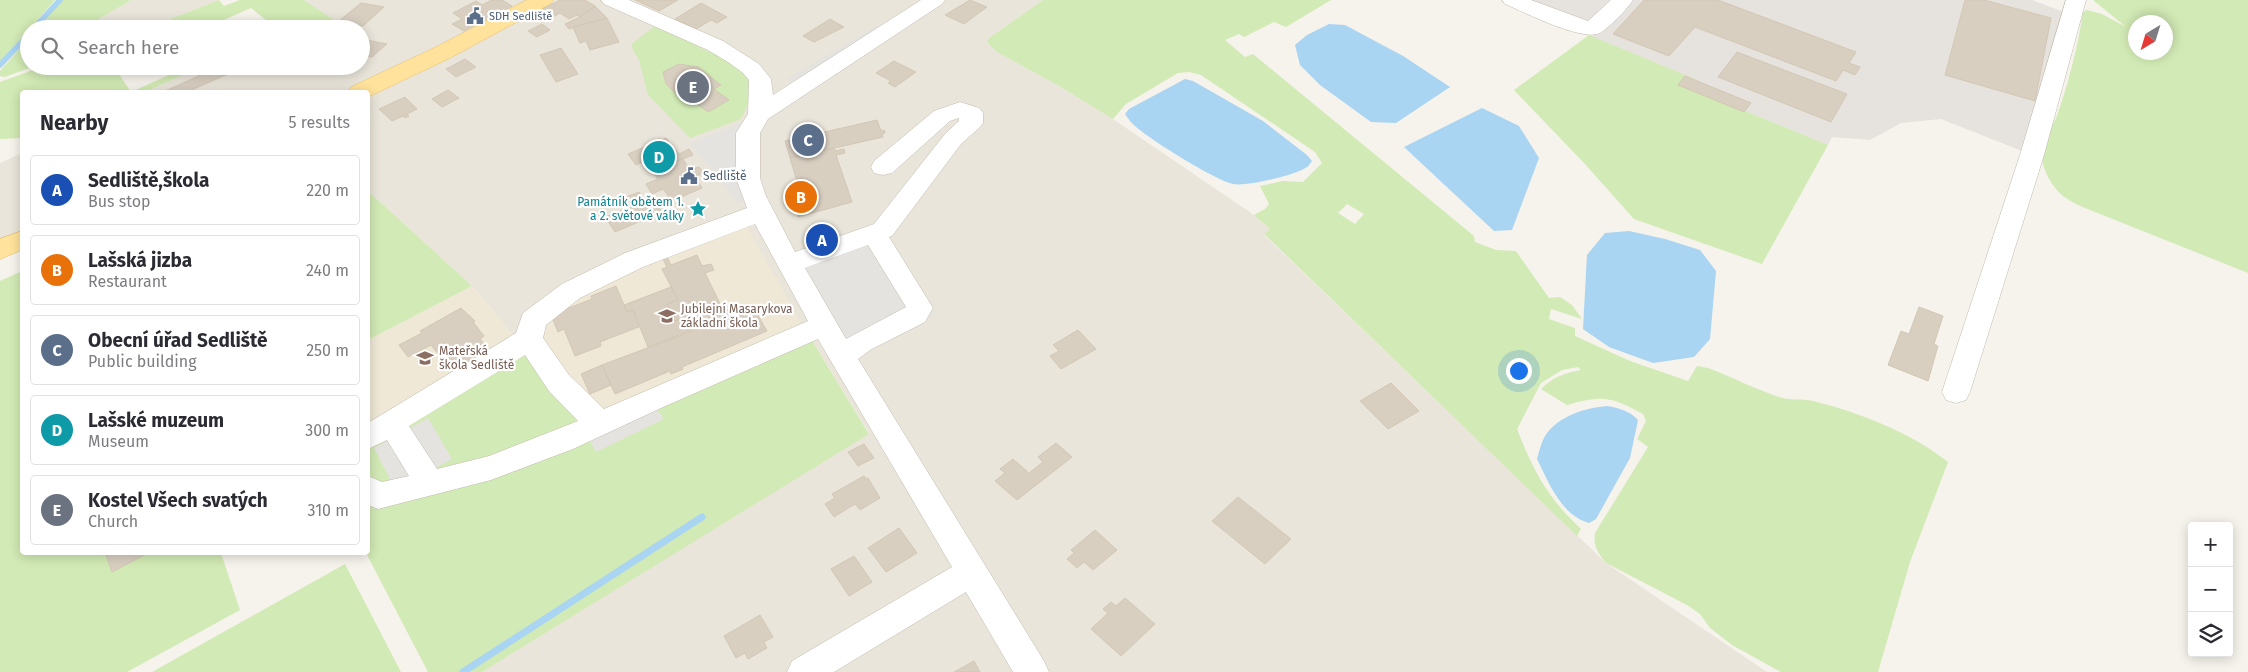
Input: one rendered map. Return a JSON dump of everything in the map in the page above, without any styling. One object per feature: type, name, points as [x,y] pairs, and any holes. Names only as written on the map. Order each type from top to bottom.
[{"type":"main road","points":[[363,90],[442,53],[543,0]]},
{"type":"main road","points":[[0,250],[20,241]]},
{"type":"street","points":[[611,0],[699,38],[741,60],[754,70],[761,81],[760,114]]},
{"type":"street","points":[[935,0],[760,114],[748,133],[748,178],[754,196],[789,264],[842,356],[1032,672]]},
{"type":"street","points":[[1512,0],[1580,27],[1593,28],[1623,0]]},
{"type":"street","points":[[1956,392],[2032,156],[2076,0]]},
{"type":"street","points":[[789,264],[883,230],[953,139],[971,124],[971,113],[960,109],[942,116],[883,167]]},
{"type":"street","points":[[600,424],[559,383],[529,339],[533,320],[571,291],[634,260],[762,212]]},
{"type":"street","points":[[842,356],[860,343],[915,315],[920,308],[873,233]]},
{"type":"street","points":[[370,490],[378,496],[491,468],[563,441],[651,400],[825,325]]},
{"type":"street","points":[[430,483],[379,430],[529,339]]},
{"type":"street","points":[[804,672],[971,572]]},
{"type":"shaded area","points":[[131,0],[219,0],[168,20],[99,19]]},
{"type":"shaded area","points":[[304,0],[1043,0],[989,38],[997,52],[1059,86],[1113,119],[1254,215],[1270,229],[1264,235],[1606,563],[1767,672],[482,672],[869,433],[803,326],[517,340],[472,286],[370,193],[370,90],[149,90],[183,75],[370,75],[370,20],[333,20]]},
{"type":"shaded area","points":[[1503,0],[2032,0],[2072,15],[2032,155],[1941,119],[1901,123],[1870,140],[1832,137],[1828,145],[1690,88],[1695,79]]},
{"type":"shaded area","points":[[876,26],[886,32],[800,87],[787,79]]},
{"type":"shaded area","points":[[740,123],[748,133],[754,196],[739,203],[690,143]]},
{"type":"shaded area","points":[[20,154],[20,250],[0,260],[0,163]]},
{"type":"shaded area","name":"Jubilejní Masarykova základní škola","points":[[739,213],[803,326],[606,408],[582,398],[538,340],[536,306]]},
{"type":"shaded area","points":[[884,235],[935,314],[862,350],[853,358],[804,266]]},
{"type":"shaded area","name":"Mateřská škola Sedliště","points":[[472,286],[517,340],[417,394],[370,425],[370,339]]},
{"type":"shaded area","points":[[655,406],[664,419],[596,452],[588,438]]},
{"type":"shaded area","points":[[428,418],[452,459],[435,468],[409,475],[392,483],[374,448]]},
{"type":"green space","points":[[0,0],[55,0],[37,20],[20,20],[20,39],[0,62]]},
{"type":"green space","points":[[62,0],[131,0],[99,20],[45,20]]},
{"type":"green space","points":[[219,0],[224,6],[240,0],[304,0],[334,20],[266,20],[251,8],[224,20],[168,20]]},
{"type":"green space","points":[[1043,0],[1331,0],[1286,27],[1274,22],[1244,37],[1239,34],[1225,40],[1245,57],[1253,54],[1474,236],[1475,242],[1496,250],[1516,251],[1549,298],[1560,297],[1572,305],[1582,319],[1551,309],[1549,319],[1575,328],[1575,336],[1630,361],[1688,381],[1697,366],[1708,368],[1779,397],[1813,401],[1866,417],[1918,442],[1948,462],[1910,562],[1878,672],[1781,672],[1732,645],[1710,628],[1700,614],[1687,605],[1606,563],[1597,549],[1595,533],[1648,447],[1637,439],[1646,421],[1643,414],[1606,399],[1589,400],[1567,405],[1541,389],[1559,376],[1581,370],[1578,367],[1562,370],[1541,383],[1517,429],[1529,458],[1550,495],[1581,529],[1577,536],[1264,234],[1270,229],[1254,215],[1265,209],[1269,204],[1260,186],[1283,181],[1303,182],[1322,163],[1315,152],[1201,75],[1189,72],[1178,73],[1126,104],[1113,119],[1059,86],[997,52],[987,42],[989,38]],"holes":[[[1347,204],[1364,214],[1355,224],[1338,213]]]},
{"type":"green space","points":[[2093,0],[2248,0],[2248,273],[2078,205],[2061,194],[2051,183],[2043,162],[2042,148],[2066,88],[2083,12],[2087,10],[2102,14],[2126,27]]},
{"type":"green space","points":[[655,26],[737,65],[750,85],[750,97],[741,119],[690,138],[648,95],[639,60],[631,46]]},
{"type":"green space","points":[[1589,35],[1695,79],[1690,88],[1828,145],[1762,264],[1634,219],[1584,163],[1514,90]]},
{"type":"green space","points":[[20,48],[20,72],[5,77],[0,76],[0,71]]},
{"type":"green space","points":[[20,75],[119,75],[130,90],[20,90],[20,138],[0,139],[0,82]]},
{"type":"green space","points":[[169,75],[183,75],[149,90],[135,90]]},
{"type":"green space","points":[[370,193],[472,286],[370,339]]},
{"type":"green space","points":[[20,272],[20,555],[222,555],[240,610],[127,672],[0,672],[0,281]]},
{"type":"green space","points":[[803,326],[869,434],[482,672],[428,672],[367,555],[370,555],[370,425],[417,394],[517,340],[582,398],[606,408]]},
{"type":"green space","points":[[345,564],[401,672],[152,672]]},
{"type":"water","points":[[1329,24],[1345,25],[1403,56],[1450,87],[1396,123],[1371,122],[1320,85],[1300,65],[1295,45],[1307,35]]},
{"type":"water","points":[[1185,79],[1193,81],[1263,121],[1307,155],[1312,161],[1308,167],[1282,177],[1248,184],[1233,184],[1212,175],[1167,149],[1142,132],[1125,114],[1129,109]]},
{"type":"water","points":[[1482,108],[1519,126],[1539,158],[1512,230],[1494,231],[1404,147]]},
{"type":"water","points":[[1629,231],[1665,239],[1700,250],[1716,271],[1710,339],[1694,357],[1653,363],[1609,347],[1583,329],[1587,255],[1605,233]]},
{"type":"water","points":[[1607,406],[1624,410],[1638,420],[1630,458],[1596,519],[1589,523],[1579,519],[1563,506],[1551,488],[1537,459],[1545,436],[1557,423],[1581,411]]},
{"type":"building","name":"SDH Sedliště","points":[[492,0],[502,0],[512,6],[464,31],[452,24],[462,19],[453,13],[476,1],[482,5]]},
{"type":"building","points":[[560,0],[585,0],[595,6],[580,17],[577,15],[569,19],[560,13],[544,22],[532,14]]},
{"type":"building","points":[[635,0],[678,0],[659,11]]},
{"type":"building","points":[[970,0],[987,7],[964,24],[945,15]]},
{"type":"building","points":[[1644,0],[1718,0],[1856,52],[1849,63],[1860,67],[1855,75],[1843,70],[1836,81],[1695,27],[1669,56],[1613,34]]},
{"type":"building","points":[[1965,0],[1984,0],[2051,18],[2035,101],[1945,75]]},
{"type":"building","points":[[361,3],[384,7],[370,20],[340,20]]},
{"type":"building","points":[[701,3],[727,17],[717,23],[711,20],[696,29],[675,19]]},
{"type":"building","points":[[595,6],[607,18],[569,29],[565,24],[580,17]]},
{"type":"building","points":[[607,18],[619,42],[590,50],[586,41],[580,43],[573,27]]},
{"type":"building","points":[[830,19],[844,27],[814,42],[803,36]]},
{"type":"building","points":[[542,24],[550,30],[537,37],[528,31]]},
{"type":"building","points":[[370,41],[387,44],[370,57]]},
{"type":"building","points":[[561,48],[578,74],[556,82],[540,55]]},
{"type":"building","points":[[1737,52],[1847,94],[1831,122],[1718,77]]},
{"type":"building","points":[[465,59],[476,67],[456,77],[446,69]]},
{"type":"building","points":[[894,61],[916,72],[895,87],[888,83],[891,81],[876,73]]},
{"type":"building","points":[[679,64],[698,67],[721,85],[714,89],[729,100],[708,112],[693,101],[687,104],[666,84],[663,72]]},
{"type":"building","points":[[201,75],[225,75],[192,90],[167,90]]},
{"type":"building","points":[[1685,76],[1751,103],[1744,112],[1678,85]]},
{"type":"building","points":[[448,90],[459,98],[442,107],[432,99]]},
{"type":"building","points":[[405,97],[417,109],[407,114],[409,116],[405,118],[403,116],[392,121],[379,109]]},
{"type":"building","points":[[877,120],[881,131],[884,130],[883,137],[790,158],[785,141]]},
{"type":"building","points":[[666,138],[679,154],[689,149],[693,155],[666,165],[669,170],[655,175],[645,161],[636,165],[628,154]]},
{"type":"building","points":[[834,148],[835,151],[844,149],[845,153],[836,155],[852,202],[798,217],[791,193],[800,191],[790,158]]},
{"type":"building","points":[[683,159],[690,170],[699,167],[704,173],[695,177],[702,188],[672,201],[663,189],[652,194],[646,184],[658,179],[655,175],[669,170],[666,165]]},
{"type":"building","points":[[639,192],[644,200],[652,197],[662,212],[615,232],[605,217],[625,209],[619,200]]},
{"type":"building","points":[[666,255],[671,265],[697,255],[702,266],[711,264],[714,270],[705,273],[727,318],[692,330],[686,317],[675,321],[667,304],[678,300],[662,269],[667,267],[662,257]]},
{"type":"building","points":[[616,286],[627,312],[633,310],[641,326],[600,342],[601,346],[575,356],[564,329],[558,332],[551,315],[592,299],[591,296]]},
{"type":"building","points":[[671,287],[678,300],[667,304],[675,321],[686,317],[692,330],[648,347],[633,310],[627,312],[624,305]]},
{"type":"building","points":[[752,305],[767,331],[682,367],[683,369],[671,374],[670,371],[615,394],[602,365],[727,318],[725,311],[738,306],[741,310]]},
{"type":"building","points":[[1919,307],[1943,316],[1934,344],[1938,346],[1928,381],[1888,365],[1901,331],[1909,334]]},
{"type":"building","points":[[461,308],[475,321],[473,322],[484,336],[480,339],[491,352],[458,371],[446,357],[442,359],[431,345],[408,357],[399,345],[422,333],[420,331]]},
{"type":"building","points":[[1078,330],[1096,349],[1061,369],[1050,356],[1059,351],[1053,345]]},
{"type":"building","points":[[602,365],[611,385],[590,394],[581,374]]},
{"type":"building","points":[[1391,383],[1419,411],[1388,429],[1360,401]]},
{"type":"building","points":[[1056,443],[1072,457],[1017,500],[995,481],[1005,473],[1000,469],[1013,459],[1029,473],[1043,462],[1038,457]]},
{"type":"building","points":[[864,444],[874,458],[858,466],[848,452]]},
{"type":"building","points":[[864,476],[866,479],[868,478],[880,498],[860,510],[855,504],[834,517],[825,504],[835,498],[832,494]]},
{"type":"building","points":[[1238,497],[1291,539],[1265,564],[1212,521]]},
{"type":"building","points":[[899,528],[917,553],[886,572],[868,548]]},
{"type":"building","points":[[1095,530],[1117,550],[1093,570],[1084,562],[1077,568],[1067,559],[1074,553],[1071,550]]},
{"type":"building","points":[[106,555],[144,555],[112,572]]},
{"type":"building","points":[[854,556],[872,582],[849,596],[831,569]]},
{"type":"building","points":[[1125,598],[1155,624],[1121,656],[1091,629],[1108,613],[1103,609],[1111,602],[1116,606]]},
{"type":"building","points":[[760,615],[773,637],[764,642],[767,648],[748,659],[745,653],[736,658],[724,636]]},
{"type":"building","points":[[974,661],[980,672],[954,672]]},
{"type":"waterway","points":[[41,20],[60,0]]},
{"type":"waterway","points":[[0,65],[20,44]]},
{"type":"waterway","points":[[463,672],[702,517]]},
{"type":"place","name":"SDH Sedliště","points":[[475,16]]},
{"type":"place","name":"Kostel Všech svatých","points":[[693,87]]},
{"type":"place","name":"Obecní úřad Sedliště","points":[[808,140]]},
{"type":"place","name":"Lašské muzeum","points":[[659,157]]},
{"type":"place","name":"Sedliště","points":[[689,176]]},
{"type":"place","name":"Lašská jizba","points":[[801,197]]},
{"type":"place","name":"Památník obětem 1. a 2. světové války","points":[[698,209]]},
{"type":"place","name":"Sedliště,škola","points":[[822,240]]},
{"type":"place","name":"Jubilejní Masarykova základní škola","points":[[667,316]]},
{"type":"place","name":"Mateřská škola Sedliště","points":[[425,358]]}]
